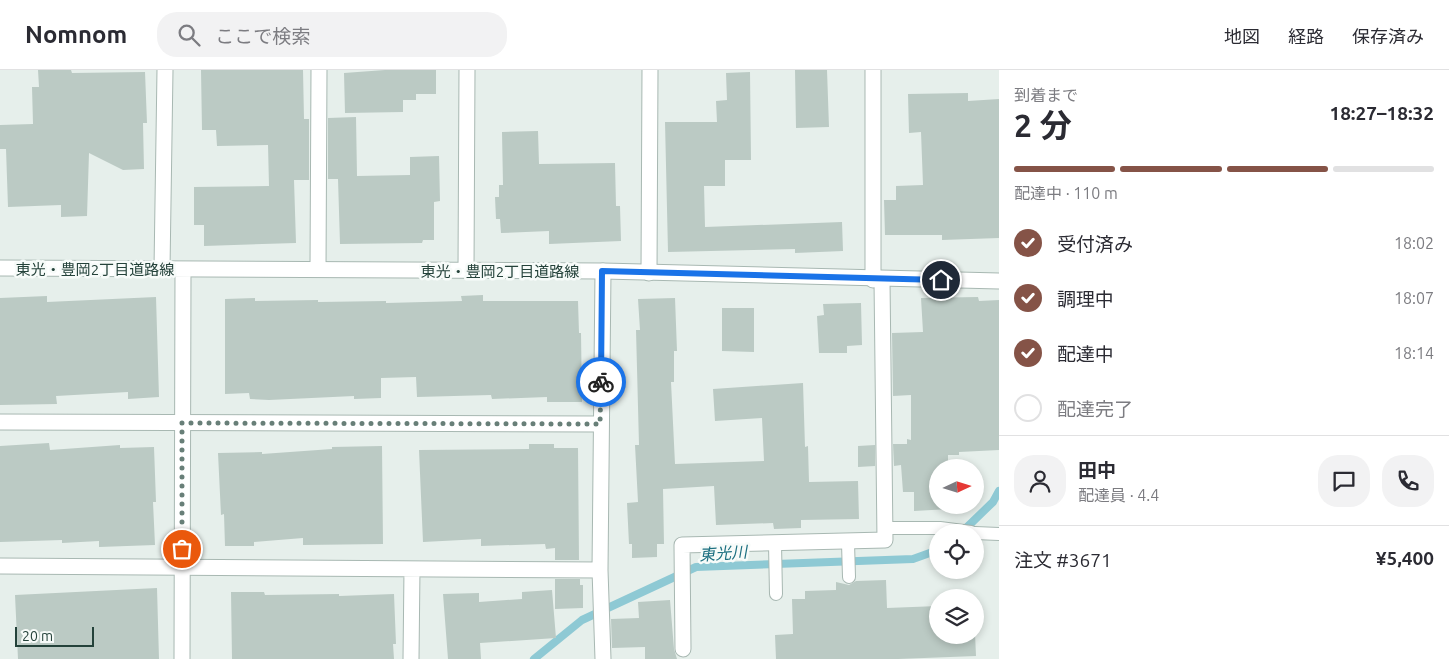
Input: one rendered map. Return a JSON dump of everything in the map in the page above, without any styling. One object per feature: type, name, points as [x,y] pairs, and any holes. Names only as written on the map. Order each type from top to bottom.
[{"type":"street","points":[[162,269],[165,70]]},
{"type":"street","points":[[318,269],[319,70]]},
{"type":"street","points":[[466,270],[467,70]]},
{"type":"street","points":[[649,273],[650,70]]},
{"type":"street","points":[[683,649],[682,545],[775,548],[848,547],[885,540],[873,70]]},
{"type":"street","name":"東光・豊岡2丁目道路線","points":[[0,268],[602,271],[878,280],[999,281]]},
{"type":"street","points":[[182,659],[183,270]]},
{"type":"street","points":[[602,271],[600,592],[604,659]]},
{"type":"street","points":[[0,422],[600,424]]},
{"type":"street","points":[[0,566],[600,570]]},
{"type":"street","points":[[411,659],[412,569]]},
{"type":"lane","points":[[885,528],[929,528]]},
{"type":"lane","points":[[848,547],[849,574]]},
{"type":"lane","points":[[775,548],[776,594]]},
{"type":"building","points":[[38,70],[71,70],[72,73],[145,72],[147,123],[143,123],[144,169],[123,170],[89,153],[87,216],[61,217],[61,205],[8,207],[6,149],[0,149],[0,125],[33,124],[32,87],[39,87]]},
{"type":"building","points":[[201,70],[303,70],[304,119],[309,119],[309,180],[294,180],[296,243],[204,246],[204,225],[194,225],[194,187],[269,186],[268,145],[217,146],[216,130],[202,130]]},
{"type":"building","points":[[385,70],[436,70],[436,94],[416,94],[416,100],[403,100],[403,112],[345,113],[344,73]]},
{"type":"building","points":[[795,70],[827,70],[829,127],[796,128]]},
{"type":"building","points":[[750,72],[751,160],[725,160],[725,186],[704,186],[705,227],[842,222],[843,251],[795,253],[795,249],[668,252],[665,122],[717,122],[716,101],[727,100],[726,73]]},
{"type":"building","points":[[968,93],[968,101],[999,99],[999,238],[942,240],[942,235],[885,235],[884,200],[896,200],[896,186],[923,185],[921,132],[909,133],[908,94]]},
{"type":"building","points":[[356,117],[357,176],[410,175],[410,157],[439,156],[440,201],[434,202],[434,240],[423,240],[422,243],[340,244],[338,179],[328,179],[328,118]]},
{"type":"building","points":[[538,131],[539,164],[615,163],[616,206],[620,206],[621,241],[549,244],[549,231],[501,233],[500,219],[496,219],[495,197],[499,197],[499,185],[503,185],[502,132]]},
{"type":"building","points":[[483,295],[483,301],[578,301],[579,333],[581,333],[582,402],[547,402],[547,397],[492,399],[491,395],[417,397],[416,377],[381,378],[381,398],[354,399],[354,396],[269,400],[250,399],[249,393],[225,394],[225,299],[255,298],[255,301],[318,300],[318,302],[386,301],[386,303],[462,301],[461,296]]},
{"type":"building","points":[[47,296],[47,302],[156,297],[159,397],[128,399],[128,392],[56,396],[57,404],[0,405],[0,298]]},
{"type":"building","points":[[978,297],[979,301],[999,300],[999,450],[959,452],[959,455],[948,455],[948,459],[929,459],[929,510],[914,511],[914,492],[903,492],[901,465],[894,466],[893,444],[907,444],[907,439],[911,440],[911,395],[893,396],[892,333],[923,332],[921,298]]},
{"type":"building","points":[[675,298],[677,351],[674,351],[674,382],[671,382],[675,464],[764,461],[762,418],[715,421],[713,389],[803,383],[805,447],[808,446],[809,482],[858,481],[859,519],[801,520],[801,528],[774,529],[773,523],[716,525],[714,486],[663,489],[664,544],[657,544],[657,557],[632,558],[632,544],[629,544],[627,503],[638,502],[635,445],[639,445],[636,330],[640,330],[638,299]]},
{"type":"building","points":[[861,303],[862,345],[847,346],[847,353],[819,353],[817,316],[824,315],[823,304]]},
{"type":"building","points":[[722,308],[754,308],[754,352],[722,351]]},
{"type":"building","points":[[49,443],[50,450],[120,445],[120,448],[154,447],[156,502],[153,502],[155,545],[99,547],[99,541],[62,543],[62,540],[0,542],[0,446]]},
{"type":"building","points":[[529,444],[554,444],[554,448],[578,448],[579,560],[555,560],[555,548],[546,549],[545,544],[481,546],[481,539],[423,542],[419,450],[529,449]]},
{"type":"building","points":[[875,445],[875,466],[858,467],[858,446]]},
{"type":"building","points":[[382,446],[383,544],[303,545],[303,538],[254,542],[254,546],[225,546],[224,514],[221,515],[218,453],[262,452],[262,454],[332,449],[332,447]]},
{"type":"building","points":[[555,579],[580,579],[580,585],[583,585],[583,608],[555,609]]},
{"type":"building","points":[[886,580],[887,608],[929,606],[929,644],[975,644],[976,656],[898,659],[776,659],[775,635],[793,634],[792,599],[805,599],[805,591],[836,590],[836,582],[849,585],[856,581]]},
{"type":"building","points":[[157,588],[159,659],[18,659],[15,595]]},
{"type":"building","points":[[552,590],[556,638],[480,643],[481,659],[448,659],[443,594],[479,593],[479,602],[522,599],[522,592]]},
{"type":"building","points":[[231,592],[264,592],[265,595],[339,594],[339,596],[394,594],[396,644],[393,644],[394,659],[232,659]]},
{"type":"building","points":[[670,600],[674,649],[677,659],[645,659],[645,647],[612,648],[611,619],[639,618],[638,602]]},
{"type":"waterway","name":"東光川","points":[[970,524],[993,502],[999,491]]},
{"type":"waterway","name":"東光川","points":[[534,659],[582,620],[696,567],[913,559],[929,553]]},
{"type":"way so far","points":[[182,549],[182,423],[600,424],[601,382]]},
{"type":"route","points":[[601,382],[602,271],[873,280],[941,280]]}]
